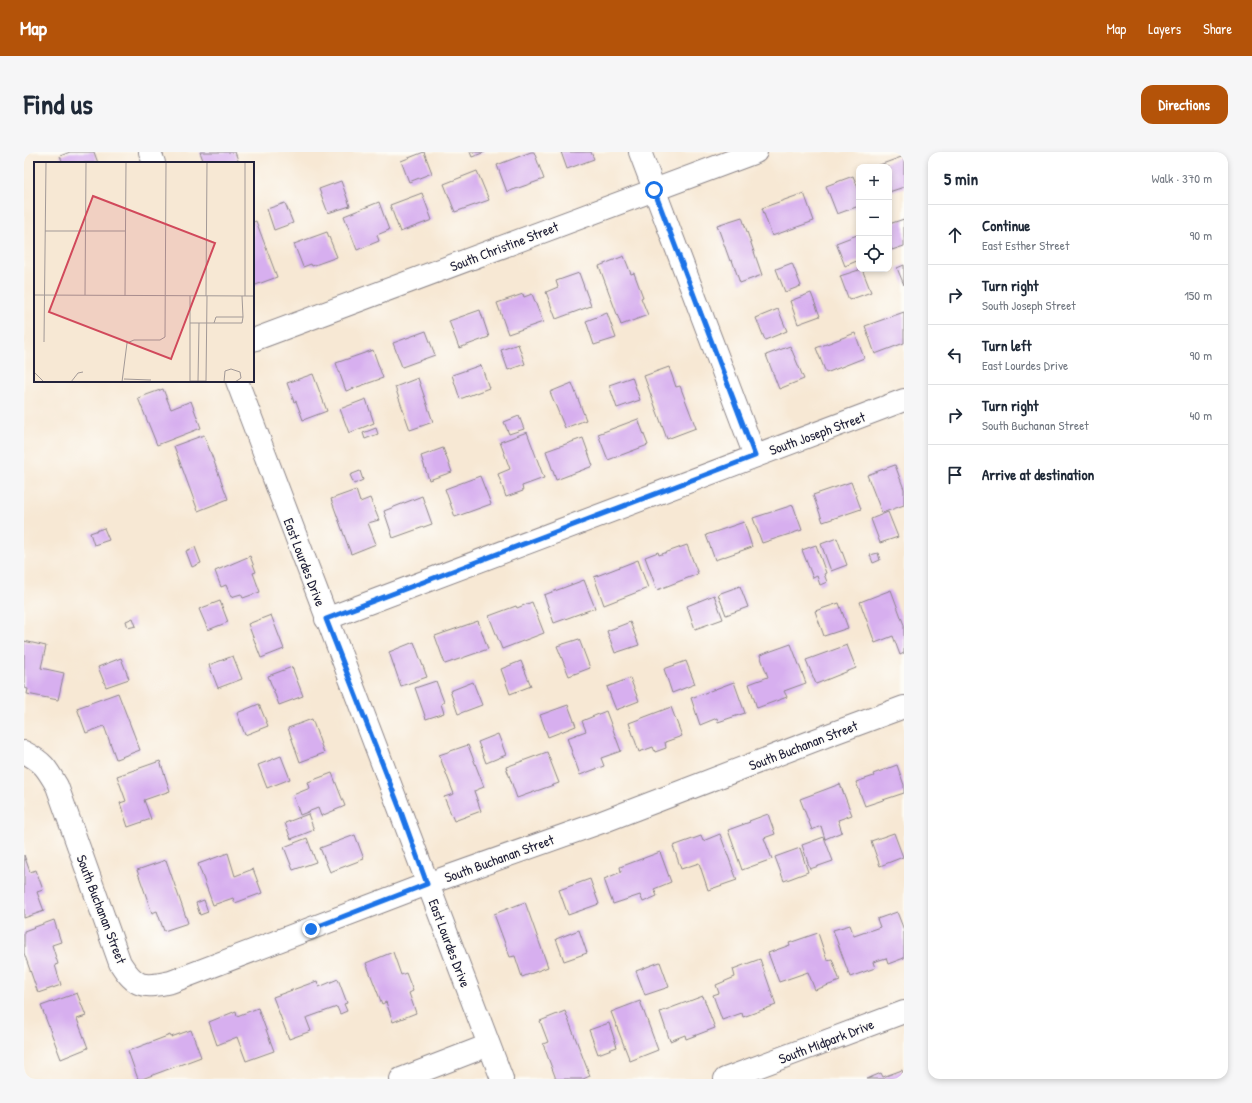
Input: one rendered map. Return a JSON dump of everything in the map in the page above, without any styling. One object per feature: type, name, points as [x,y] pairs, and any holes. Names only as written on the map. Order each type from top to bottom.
[{"type":"street","points":[[150,152],[154,162]]},
{"type":"street","points":[[640,152],[755,456]]},
{"type":"street","name":"South Christine Street","points":[[254,340],[756,152]]},
{"type":"street","name":"East Lourdes Drive","points":[[237,382],[326,619],[400,809],[427,884],[502,1079]]},
{"type":"street","name":"South Joseph Street","points":[[326,619],[904,400]]},
{"type":"street","name":"South Buchanan Street","points":[[24,752],[40,760],[57,786],[120,963],[130,977],[142,985],[154,986],[171,982],[427,884],[602,822],[904,707]]},
{"type":"street","name":"South Midpark Drive","points":[[725,1079],[904,1012]]},
{"type":"street","points":[[401,1079],[489,1045]]},
{"type":"building","points":[[70,152],[94,152],[98,162],[63,162],[60,156]]},
{"type":"building","points":[[200,152],[235,152],[239,162],[204,162]]},
{"type":"building","points":[[424,152],[432,173],[409,182],[401,161]]},
{"type":"building","points":[[470,152],[485,152],[472,157]]},
{"type":"building","points":[[534,152],[544,179],[507,192],[497,165]]},
{"type":"building","points":[[561,152],[591,152],[594,159],[567,169]]},
{"type":"building","points":[[904,156],[904,187],[892,191],[892,164],[882,164]]},
{"type":"building","points":[[477,171],[489,200],[455,212],[444,184]]},
{"type":"building","points":[[853,176],[856,183],[856,207],[837,214],[826,186]]},
{"type":"building","points":[[341,181],[350,206],[328,213],[319,189]]},
{"type":"building","points":[[422,193],[432,220],[400,232],[390,205]]},
{"type":"building","points":[[804,193],[814,221],[772,236],[762,208]]},
{"type":"building","points":[[379,202],[389,230],[377,235],[379,241],[357,250],[344,216]]},
{"type":"building","points":[[285,203],[293,223],[274,230],[267,209]]},
{"type":"building","points":[[742,217],[762,275],[740,283],[717,225]]},
{"type":"building","points":[[904,219],[904,246],[892,250],[892,236],[892,223]]},
{"type":"building","points":[[256,221],[277,277],[254,286],[254,222]]},
{"type":"building","points":[[327,232],[337,257],[312,266],[311,264],[303,267],[294,244]]},
{"type":"building","points":[[856,235],[856,261],[845,266],[836,243]]},
{"type":"building","points":[[624,256],[631,274],[634,273],[643,297],[641,298],[648,315],[621,325],[599,266]]},
{"type":"building","points":[[792,263],[801,286],[785,292],[776,269]]},
{"type":"building","points":[[904,265],[904,285],[897,268]]},
{"type":"building","points":[[856,271],[863,272],[871,292],[849,300],[840,276]]},
{"type":"building","points":[[579,273],[591,306],[556,319],[546,292],[558,287],[556,281]]},
{"type":"building","points":[[811,293],[820,316],[798,324],[790,301]]},
{"type":"building","points":[[523,294],[524,297],[532,294],[543,322],[508,334],[497,303]]},
{"type":"building","points":[[778,309],[787,331],[765,340],[756,318]]},
{"type":"building","points":[[480,310],[489,337],[459,348],[449,321]]},
{"type":"building","points":[[904,312],[904,343],[875,354],[865,326]]},
{"type":"building","points":[[607,313],[616,338],[594,345],[586,321]]},
{"type":"building","points":[[426,331],[435,355],[402,367],[393,343]]},
{"type":"building","points":[[855,333],[864,358],[826,373],[816,348]]},
{"type":"building","points":[[518,344],[525,364],[508,370],[501,350]]},
{"type":"building","points":[[790,346],[804,379],[779,389],[766,355]]},
{"type":"building","points":[[373,350],[383,378],[346,391],[336,363]]},
{"type":"building","points":[[481,365],[489,388],[460,399],[452,375]]},
{"type":"building","points":[[669,367],[676,387],[680,386],[696,428],[667,439],[644,376]]},
{"type":"building","points":[[313,374],[327,411],[303,420],[287,383]]},
{"type":"building","points":[[632,377],[640,400],[617,408],[609,385]]},
{"type":"building","points":[[418,378],[433,422],[410,430],[395,387]]},
{"type":"building","points":[[572,383],[586,420],[565,428],[550,392]]},
{"type":"building","points":[[163,389],[171,409],[191,401],[201,428],[157,445],[138,398]]},
{"type":"building","points":[[366,399],[374,423],[349,433],[340,409]]},
{"type":"building","points":[[519,416],[524,429],[509,434],[504,422]]},
{"type":"building","points":[[638,419],[648,445],[608,460],[598,434]]},
{"type":"building","points":[[376,428],[378,434],[365,439],[363,433]]},
{"type":"building","points":[[527,432],[544,478],[522,486],[523,491],[506,497],[498,474],[510,469],[500,442]]},
{"type":"building","points":[[204,435],[228,499],[198,511],[174,446]]},
{"type":"building","points":[[583,438],[593,466],[556,480],[546,451]]},
{"type":"building","points":[[443,448],[452,472],[429,480],[421,456]]},
{"type":"building","points":[[895,465],[904,489],[904,505],[882,513],[867,475]]},
{"type":"building","points":[[360,471],[363,480],[354,484],[350,475]]},
{"type":"building","points":[[480,476],[491,504],[455,517],[445,489]]},
{"type":"building","points":[[851,482],[861,509],[823,522],[813,495]]},
{"type":"building","points":[[356,490],[360,502],[370,498],[379,520],[368,523],[376,544],[351,554],[331,499]]},
{"type":"building","points":[[422,496],[432,524],[393,538],[384,511]]},
{"type":"building","points":[[793,505],[802,530],[762,543],[753,518]]},
{"type":"building","points":[[888,512],[898,537],[880,543],[871,519]]},
{"type":"building","points":[[744,522],[752,547],[715,560],[706,535]]},
{"type":"building","points":[[104,528],[109,540],[94,545],[90,533]]},
{"type":"building","points":[[837,538],[847,565],[831,571],[821,544]]},
{"type":"building","points":[[687,545],[698,574],[657,590],[645,557],[658,552],[659,555]]},
{"type":"building","points":[[816,545],[826,573],[824,574],[827,582],[820,585],[817,576],[813,578],[802,550]]},
{"type":"building","points":[[195,547],[201,563],[192,567],[186,551]]},
{"type":"building","points":[[878,553],[880,560],[873,563],[870,555]]},
{"type":"building","points":[[250,556],[256,572],[253,573],[260,592],[243,598],[241,594],[231,597],[226,585],[221,587],[215,571]]},
{"type":"building","points":[[638,560],[648,588],[604,605],[594,577]]},
{"type":"building","points":[[584,580],[595,608],[554,623],[544,595]]},
{"type":"building","points":[[740,586],[748,607],[726,615],[718,594]]},
{"type":"building","points":[[891,590],[904,625],[904,653],[900,655],[893,636],[875,643],[860,602]]},
{"type":"building","points":[[714,595],[723,619],[695,629],[687,606]]},
{"type":"building","points":[[220,601],[228,622],[208,630],[199,609]]},
{"type":"building","points":[[532,602],[544,633],[502,649],[489,616]]},
{"type":"building","points":[[839,603],[848,628],[824,636],[815,611]]},
{"type":"building","points":[[271,615],[284,649],[261,658],[248,624]]},
{"type":"building","points":[[133,618],[136,626],[128,628],[126,621]]},
{"type":"building","points":[[478,621],[488,649],[445,664],[435,636]]},
{"type":"building","points":[[630,622],[639,645],[615,653],[607,631]]},
{"type":"building","points":[[579,639],[590,668],[569,676],[557,646]]},
{"type":"building","points":[[24,641],[46,646],[41,668],[64,673],[58,700],[27,694],[28,689],[24,688]]},
{"type":"building","points":[[414,642],[427,677],[401,686],[389,652]]},
{"type":"building","points":[[791,644],[806,683],[784,691],[787,697],[757,708],[749,684],[768,677],[760,655]]},
{"type":"building","points":[[847,645],[856,668],[816,684],[806,660]]},
{"type":"building","points":[[233,656],[242,679],[218,688],[209,665]]},
{"type":"building","points":[[121,658],[129,679],[106,687],[98,667]]},
{"type":"building","points":[[521,661],[531,686],[510,694],[501,669]]},
{"type":"building","points":[[686,661],[695,684],[672,693],[664,669]]},
{"type":"building","points":[[292,667],[303,696],[279,705],[268,676]]},
{"type":"building","points":[[630,678],[639,701],[616,710],[607,687]]},
{"type":"building","points":[[436,681],[444,702],[441,704],[444,713],[426,719],[415,688]]},
{"type":"building","points":[[473,682],[482,705],[458,714],[450,691]]},
{"type":"building","points":[[734,682],[745,713],[718,722],[717,718],[700,725],[691,698]]},
{"type":"building","points":[[118,693],[140,750],[116,759],[104,726],[86,733],[77,708]]},
{"type":"building","points":[[259,704],[268,726],[245,735],[237,713]]},
{"type":"building","points":[[568,705],[576,726],[548,737],[540,715]]},
{"type":"building","points":[[671,707],[682,736],[665,742],[666,748],[655,752],[653,747],[639,752],[629,723]]},
{"type":"building","points":[[606,711],[621,751],[601,758],[604,766],[580,775],[567,738],[586,731],[582,721]]},
{"type":"building","points":[[312,719],[324,753],[300,762],[288,728]]},
{"type":"building","points":[[498,734],[506,755],[486,763],[478,742]]},
{"type":"building","points":[[468,745],[484,787],[474,791],[481,811],[454,821],[444,797],[454,794],[439,755]]},
{"type":"building","points":[[547,752],[559,783],[517,798],[506,767]]},
{"type":"building","points":[[281,756],[290,779],[267,788],[258,765]]},
{"type":"building","points":[[160,761],[170,791],[144,800],[151,819],[128,827],[120,803],[126,801],[117,776]]},
{"type":"building","points":[[897,765],[904,785],[904,793],[865,806],[856,782],[874,776],[873,774]]},
{"type":"building","points":[[332,773],[345,806],[321,816],[318,808],[300,815],[293,795],[310,788],[308,782]]},
{"type":"building","points":[[840,784],[852,815],[838,820],[842,832],[825,839],[821,826],[812,830],[800,799]]},
{"type":"building","points":[[308,814],[314,830],[291,839],[285,823]]},
{"type":"building","points":[[768,814],[775,834],[764,838],[772,859],[742,870],[728,830]]},
{"type":"building","points":[[894,833],[903,857],[880,866],[871,841]]},
{"type":"building","points":[[720,834],[737,880],[708,890],[699,863],[681,869],[673,846],[701,836],[703,841]]},
{"type":"building","points":[[355,835],[364,859],[330,872],[320,848]]},
{"type":"building","points":[[824,837],[833,861],[810,869],[802,845]]},
{"type":"building","points":[[307,838],[316,862],[293,870],[284,847]]},
{"type":"building","points":[[800,848],[808,872],[784,881],[775,857]]},
{"type":"building","points":[[660,852],[671,882],[654,889],[657,896],[643,902],[640,895],[613,904],[604,879],[621,872],[620,867]]},
{"type":"building","points":[[228,853],[235,876],[253,869],[262,893],[235,903],[233,898],[213,905],[198,864]]},
{"type":"building","points":[[24,855],[30,872],[36,870],[43,890],[37,892],[44,911],[24,918]]},
{"type":"building","points":[[166,860],[188,923],[164,931],[157,911],[152,913],[137,870]]},
{"type":"building","points":[[590,879],[599,904],[568,915],[559,890]]},
{"type":"building","points":[[204,900],[208,912],[200,915],[196,903]]},
{"type":"building","points":[[525,902],[548,967],[522,977],[515,956],[510,957],[494,914]]},
{"type":"building","points":[[897,912],[904,930],[904,958],[888,964],[886,958],[873,962],[875,968],[850,977],[833,930],[850,925],[854,936],[880,927],[877,919]]},
{"type":"building","points":[[54,920],[61,942],[52,945],[58,964],[55,965],[61,985],[38,993],[24,953],[24,931]]},
{"type":"building","points":[[579,930],[587,953],[564,961],[556,939]]},
{"type":"building","points":[[818,933],[827,960],[832,959],[840,981],[815,990],[808,972],[779,982],[768,953],[790,945],[789,943]]},
{"type":"building","points":[[393,952],[401,975],[406,973],[413,991],[409,993],[416,1013],[393,1022],[386,1002],[382,1004],[366,963]]},
{"type":"building","points":[[760,959],[776,1005],[743,1017],[742,1013],[722,1020],[713,995],[719,993],[716,985],[735,977],[733,969]]},
{"type":"building","points":[[660,962],[669,987],[645,995],[636,971]]},
{"type":"building","points":[[338,979],[347,1003],[344,1004],[347,1011],[340,1014],[337,1007],[306,1018],[311,1031],[289,1039],[273,997],[317,981],[319,987]]},
{"type":"building","points":[[77,993],[86,1016],[77,1019],[88,1048],[61,1059],[41,1006]]},
{"type":"building","points":[[703,996],[715,1028],[686,1039],[685,1035],[670,1041],[660,1012]]},
{"type":"building","points":[[640,1001],[658,1050],[630,1061],[611,1012]]},
{"type":"building","points":[[258,1008],[274,1051],[246,1061],[237,1037],[217,1045],[209,1022],[236,1011],[237,1016]]},
{"type":"building","points":[[565,1011],[590,1076],[583,1079],[556,1079],[543,1044],[548,1042],[540,1021]]},
{"type":"building","points":[[609,1023],[617,1047],[598,1054],[589,1030]]},
{"type":"building","points":[[191,1030],[201,1057],[142,1079],[138,1079],[128,1051],[170,1035],[171,1037]]},
{"type":"building","points":[[902,1070],[904,1079],[867,1079],[881,1073],[883,1077]]},
{"type":"route","points":[[311,929],[427,884],[400,809],[326,619],[755,456],[654,190]]}]
